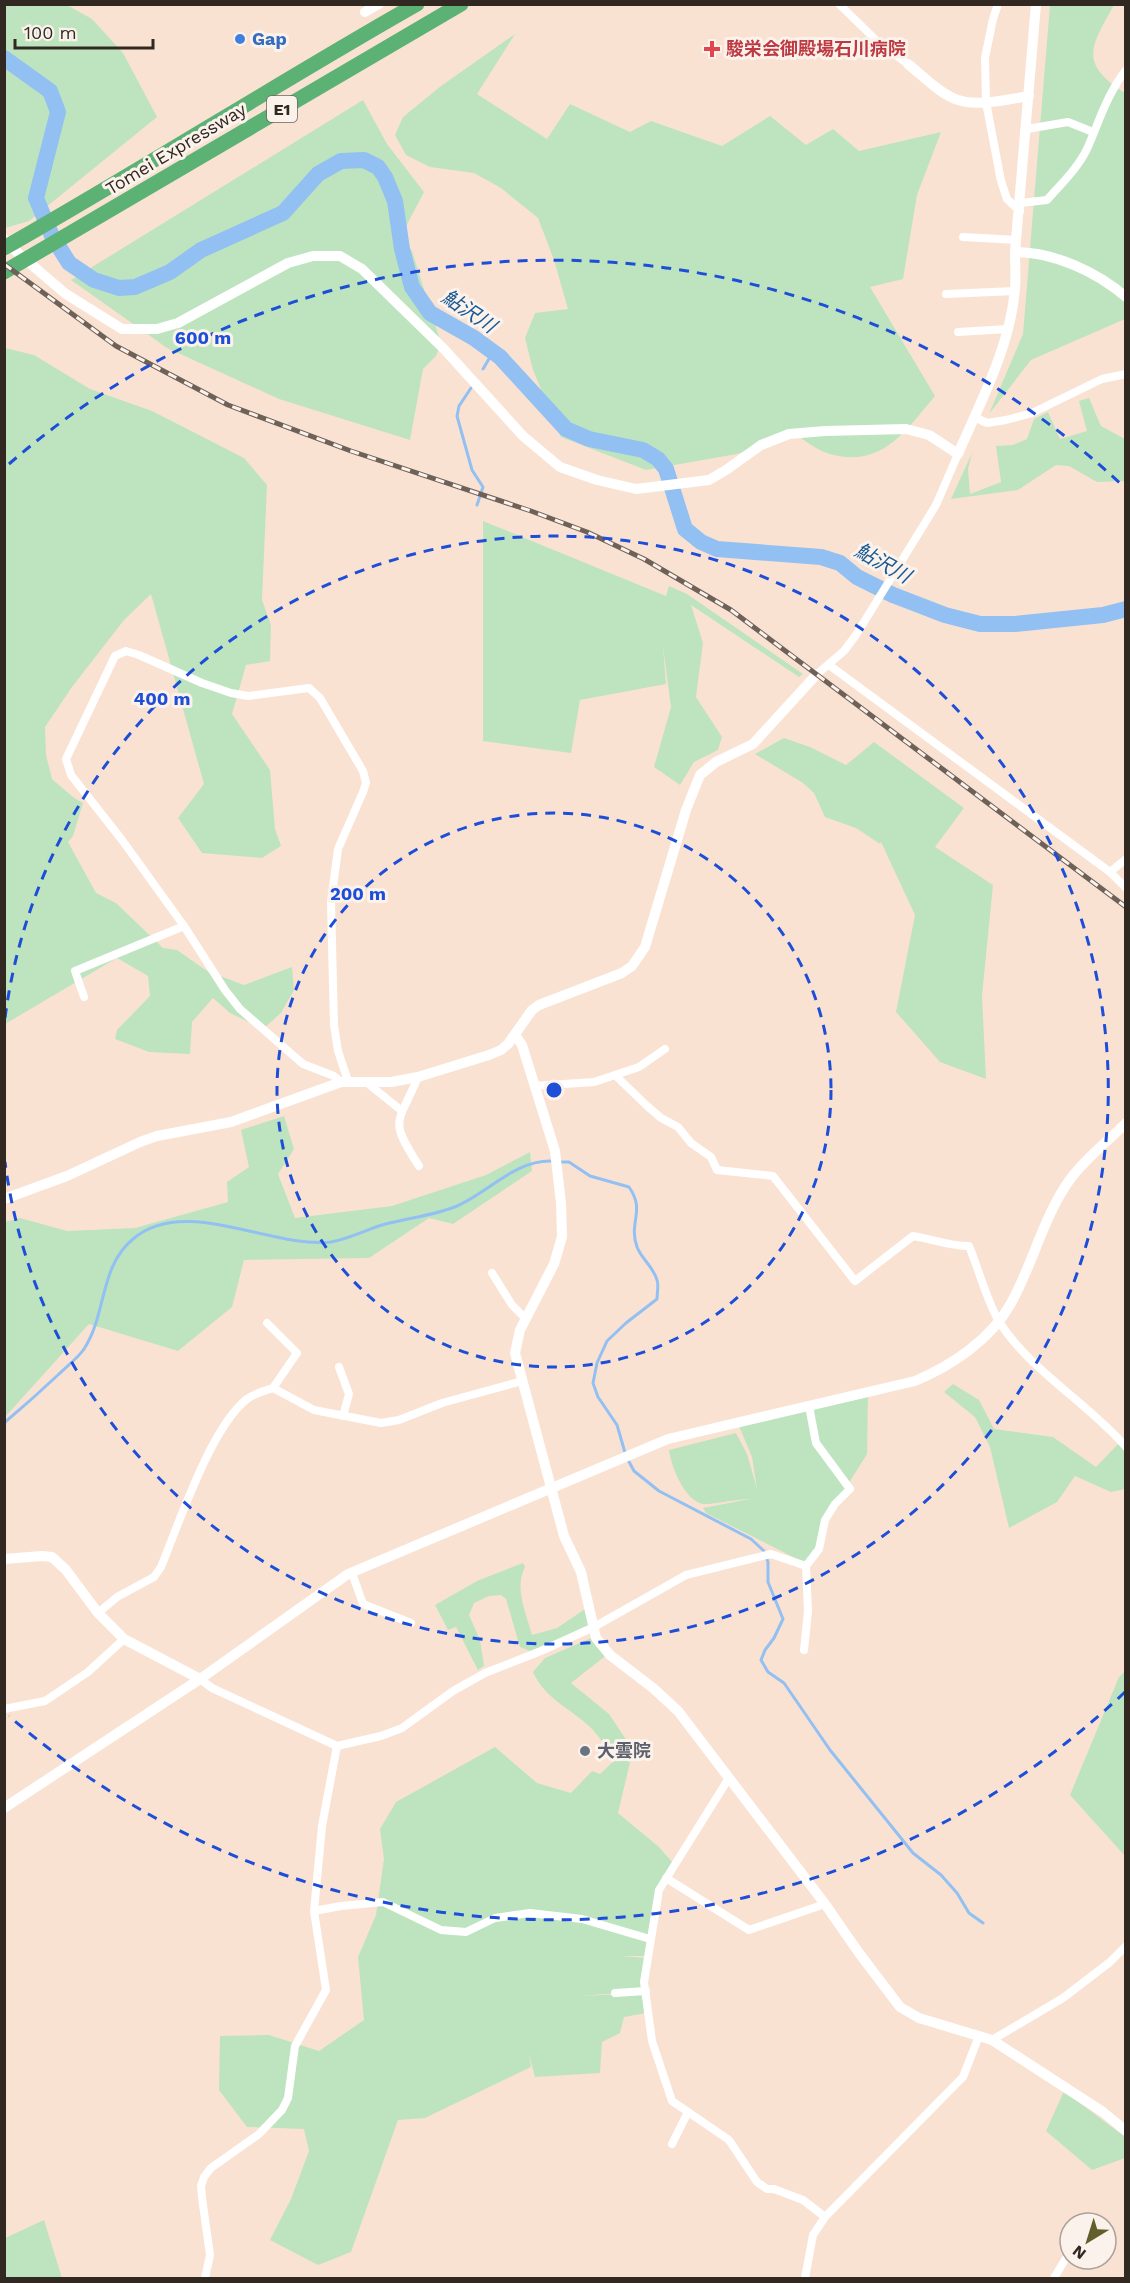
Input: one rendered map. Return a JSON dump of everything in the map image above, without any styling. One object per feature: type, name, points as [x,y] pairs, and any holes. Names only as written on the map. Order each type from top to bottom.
[{"type":"highway","name":"Tomei Expressway","points":[[4,248],[417,4]]},
{"type":"highway","name":"Tomei Expressway","points":[[4,272],[105,215],[368,57],[461,4]]},
{"type":"highway","points":[[4,239],[100,193]]},
{"type":"street","points":[[365,12],[379,4]]},
{"type":"street","points":[[839,4],[878,42],[937,87],[959,100],[986,102],[1029,96]]},
{"type":"street","points":[[998,4],[985,58],[986,102],[1000,181],[1007,199],[1020,207],[1047,200],[1086,151],[1115,83],[1125,70]]},
{"type":"street","points":[[4,1199],[67,1176],[149,1139],[178,1131],[231,1122],[344,1082],[392,1082],[418,1077],[501,1050],[515,1035],[532,1010],[539,1005],[613,978],[632,966],[645,947],[686,810],[700,775],[716,762],[753,744],[817,674],[844,651],[936,505],[999,360],[1015,291],[1015,252],[1036,4]]},
{"type":"street","points":[[1027,129],[1068,122],[1093,132]]},
{"type":"street","points":[[963,237],[1017,240]]},
{"type":"street","points":[[4,239],[66,294],[122,329],[157,329],[178,323],[288,263],[313,256],[340,256],[362,269],[444,349],[523,436],[560,467],[597,480],[636,489],[709,480],[761,445],[789,434],[906,429],[929,435],[958,454]]},
{"type":"street","points":[[1015,252],[1032,252],[1070,265],[1112,285],[1125,297]]},
{"type":"street","points":[[946,294],[1015,291]]},
{"type":"street","points":[[958,333],[1008,329]]},
{"type":"street","points":[[975,417],[987,423],[1006,420],[1032,412],[1102,379],[1125,374]]},
{"type":"street","points":[[126,651],[202,683],[248,696],[309,688],[320,698],[363,771],[366,783],[338,849],[331,902],[334,1025],[344,1082],[303,1064],[240,1009],[122,840],[71,775],[66,759],[115,656],[126,651]]},
{"type":"street","points":[[829,665],[1110,872],[1125,888]]},
{"type":"street","points":[[1110,872],[1125,859]]},
{"type":"street","points":[[84,997],[75,971],[184,926]]},
{"type":"street","points":[[515,1035],[522,1045],[555,1151],[562,1237],[554,1264],[520,1330],[515,1353],[564,1536],[581,1572],[596,1638],[610,1655],[653,1688],[678,1711],[900,2007],[919,2018],[992,2040],[1103,2112],[1125,2131]]},
{"type":"street","points":[[534,1086],[594,1082],[639,1067],[665,1049]]},
{"type":"street","points":[[615,1075],[646,1105],[678,1127],[691,1143],[711,1157],[717,1170],[773,1176],[855,1281],[913,1236],[950,1246],[969,1245],[999,1321],[1017,1346],[1100,1420],[1125,1447]]},
{"type":"street","points":[[418,1077],[402,1111],[399,1130],[402,1140],[420,1166]]},
{"type":"street","points":[[366,1082],[402,1111]]},
{"type":"street","points":[[4,1808],[200,1679],[351,1573],[668,1439],[915,1381],[936,1372],[980,1341],[999,1321],[1010,1305],[1052,1211],[1071,1178],[1125,1123]]},
{"type":"street","points":[[492,1273],[512,1305],[526,1318]]},
{"type":"street","points":[[98,1612],[117,1597],[154,1577],[161,1568],[192,1492],[224,1424],[248,1398],[273,1388],[297,1353],[267,1323]]},
{"type":"street","points":[[339,1366],[349,1394],[343,1416]]},
{"type":"street","points":[[273,1388],[314,1410],[381,1423],[399,1420],[442,1403],[522,1381]]},
{"type":"street","points":[[804,1650],[808,1611],[806,1566],[819,1549],[825,1520],[835,1504],[850,1489],[816,1443],[809,1406]]},
{"type":"street","points":[[4,1559],[52,1557],[66,1570],[98,1612],[124,1639],[200,1679],[212,1688],[337,1746],[381,1736],[402,1728],[453,1691],[485,1673],[594,1627],[686,1575],[771,1554],[806,1566]]},
{"type":"street","points":[[351,1573],[363,1604],[411,1623]]},
{"type":"street","points":[[4,1709],[45,1701],[88,1672],[124,1639]]},
{"type":"street","points":[[205,2278],[210,2255],[201,2186],[204,2177],[211,2168],[259,2134],[282,2110],[288,2098],[295,2046],[326,1989],[314,1911],[322,1826],[337,1746]]},
{"type":"street","points":[[729,1778],[659,1890],[645,1982],[651,2041],[672,2101],[729,2140],[757,2182],[767,2189],[774,2189],[803,2200],[825,2217]]},
{"type":"street","points":[[666,1878],[749,1930],[825,1904]]},
{"type":"street","points":[[314,1911],[383,1902],[441,1930],[466,1932],[495,1918],[530,1913],[582,1919],[651,1939]]},
{"type":"street","points":[[992,2040],[1064,1998],[1110,1962],[1125,1946]]},
{"type":"street","points":[[615,1993],[646,1991]]},
{"type":"street","points":[[805,2278],[813,2235],[825,2217],[963,2077],[979,2036]]},
{"type":"street","points":[[672,2144],[688,2112]]},
{"type":"green space","points":[[5,4],[67,5],[92,19],[123,53],[157,117],[29,221],[5,228]]},
{"type":"green space","points":[[1050,5],[1114,5],[1099,32],[1093,53],[1100,72],[1125,93],[1125,319],[1031,360],[989,414],[1023,334]]},
{"type":"green space","points":[[515,34],[477,94],[547,139],[570,104],[630,132],[651,121],[722,146],[770,116],[806,145],[833,129],[859,151],[941,132],[917,195],[903,279],[870,287],[935,396],[903,433],[878,451],[864,456],[848,457],[825,453],[794,434],[737,454],[646,470],[561,437],[533,370],[525,338],[535,313],[568,309],[554,260],[538,218],[501,188],[474,173],[430,167],[406,155],[395,135],[403,117],[441,86]]},
{"type":"green space","points":[[363,100],[387,144],[424,192],[400,238],[412,251],[441,343],[436,356],[423,369],[410,440],[279,399],[167,348],[71,280]]},
{"type":"green space","points":[[5,348],[34,355],[90,389],[152,411],[244,458],[267,485],[262,600],[271,625],[270,661],[246,665],[232,714],[270,770],[275,829],[281,846],[262,858],[202,853],[178,818],[204,784],[151,594],[124,620],[72,687],[45,727],[46,755],[52,779],[83,803],[73,836],[68,842],[96,893],[116,903],[163,948],[177,950],[207,971],[244,985],[292,967],[294,990],[281,1013],[263,1029],[230,1013],[213,998],[192,1022],[190,1054],[149,1052],[115,1039],[117,1030],[150,996],[148,976],[117,958],[5,1024]]},
{"type":"green space","points":[[1089,398],[1101,426],[1125,439],[1125,481],[1097,482],[1069,466],[1056,465],[1018,490],[951,499],[972,453],[968,469],[970,494],[1001,482],[996,446],[1013,445],[1027,439],[1034,419],[1048,412],[1060,439],[1087,431],[1079,401]]},
{"type":"green space","points":[[483,521],[666,596],[669,586],[687,594],[803,674],[799,677],[691,605],[703,643],[696,697],[722,737],[718,750],[694,762],[680,785],[654,767],[671,707],[663,647],[666,684],[580,700],[571,753],[483,741]]},
{"type":"green space","points":[[784,738],[810,747],[846,765],[874,742],[964,808],[935,847],[993,885],[982,996],[986,1079],[940,1062],[896,1012],[915,915],[881,842],[880,844],[856,828],[825,817],[814,793],[803,783],[755,754]]},
{"type":"green space","points":[[284,1116],[294,1149],[278,1174],[295,1218],[392,1206],[486,1175],[530,1152],[532,1171],[453,1224],[429,1218],[369,1258],[244,1260],[232,1307],[178,1351],[89,1324],[5,1417],[5,1222],[20,1218],[67,1231],[135,1228],[228,1202],[227,1182],[249,1167],[241,1130]]},
{"type":"green space","points":[[953,1384],[979,1400],[994,1429],[1053,1437],[1096,1467],[1119,1443],[1125,1453],[1125,1489],[1111,1492],[1075,1476],[1057,1502],[1009,1528],[990,1447],[975,1417],[944,1392]]},
{"type":"green space","points":[[868,1397],[867,1454],[827,1518],[821,1542],[807,1564],[706,1513],[703,1508],[750,1499],[706,1504],[696,1501],[684,1489],[672,1465],[669,1450],[736,1433],[747,1454],[757,1489],[752,1457],[739,1426]]},
{"type":"green space","points":[[523,1563],[525,1567],[521,1592],[532,1635],[557,1628],[585,1609],[589,1630],[530,1651],[520,1647],[506,1599],[501,1595],[489,1596],[474,1603],[469,1615],[480,1640],[484,1666],[478,1670],[456,1627],[448,1630],[435,1605],[477,1581]]},
{"type":"green space","points":[[596,1636],[608,1654],[571,1683],[609,1714],[633,1750],[618,1813],[659,1847],[673,1863],[666,1879],[646,1956],[621,1956],[647,1958],[646,1991],[578,1996],[645,1993],[646,2013],[624,2017],[620,2033],[602,2042],[600,2073],[535,2077],[529,2054],[531,2067],[425,2118],[398,2120],[351,2252],[318,2265],[270,2240],[291,2199],[309,2151],[304,2129],[247,2127],[219,2090],[220,2036],[269,2035],[319,2051],[364,2020],[358,1957],[376,1915],[384,1859],[380,1829],[396,1802],[495,1747],[537,1783],[571,1793],[592,1771],[600,1774],[615,1760],[593,1730],[552,1698],[538,1682],[533,1672],[545,1658]]},
{"type":"green space","points":[[1125,1671],[1125,1856],[1070,1795],[1119,1677]]},
{"type":"green space","points":[[1064,2091],[1125,2137],[1125,2158],[1092,2170],[1046,2131]]},
{"type":"green space","points":[[44,2220],[62,2278],[5,2278],[5,2238]]},
{"type":"waterway","name":"鮎沢川","points":[[4,58],[50,91],[58,112],[36,198],[52,236],[69,263],[94,280],[119,288],[135,287],[170,272],[201,250],[283,213],[318,174],[341,161],[364,160],[378,167],[385,177],[395,201],[402,249],[412,287],[430,313],[474,338],[500,357],[566,429],[589,439],[643,450],[658,459],[666,469],[685,529],[701,542],[717,549],[821,557],[840,563],[857,577],[893,595],[945,615],[980,624],[1015,624],[1103,615],[1126,609]]},
{"type":"waterway","points":[[483,369],[493,352]]},
{"type":"waterway","points":[[471,388],[459,406],[457,416],[472,470],[483,487],[477,505]]},
{"type":"waterway","points":[[4,1423],[82,1352],[97,1321],[114,1263],[133,1239],[154,1227],[177,1222],[203,1222],[307,1242],[331,1242],[382,1225],[429,1215],[457,1206],[527,1165],[553,1161]]},
{"type":"waterway","points":[[560,1162],[569,1162],[590,1176],[629,1187],[634,1195],[637,1210],[634,1230],[637,1247],[658,1282],[657,1299],[607,1341],[597,1363],[593,1383],[598,1397],[617,1425],[626,1456],[634,1471],[659,1491],[751,1539],[764,1551],[768,1562],[768,1582],[783,1619],[761,1660],[768,1672],[784,1683],[830,1750],[913,1853],[941,1875],[957,1893],[969,1913],[983,1923]]},
{"type":"railway","points":[[4,264],[116,346],[228,405],[351,451],[531,511],[587,532],[644,559],[731,610],[1126,907]]},
{"type":"place","name":"Gap","points":[[240,39]]},
{"type":"place","name":"駿栄会御殿場石川病院","points":[[712,49]]},
{"type":"place","name":"大雲院","points":[[585,1751]]}]
